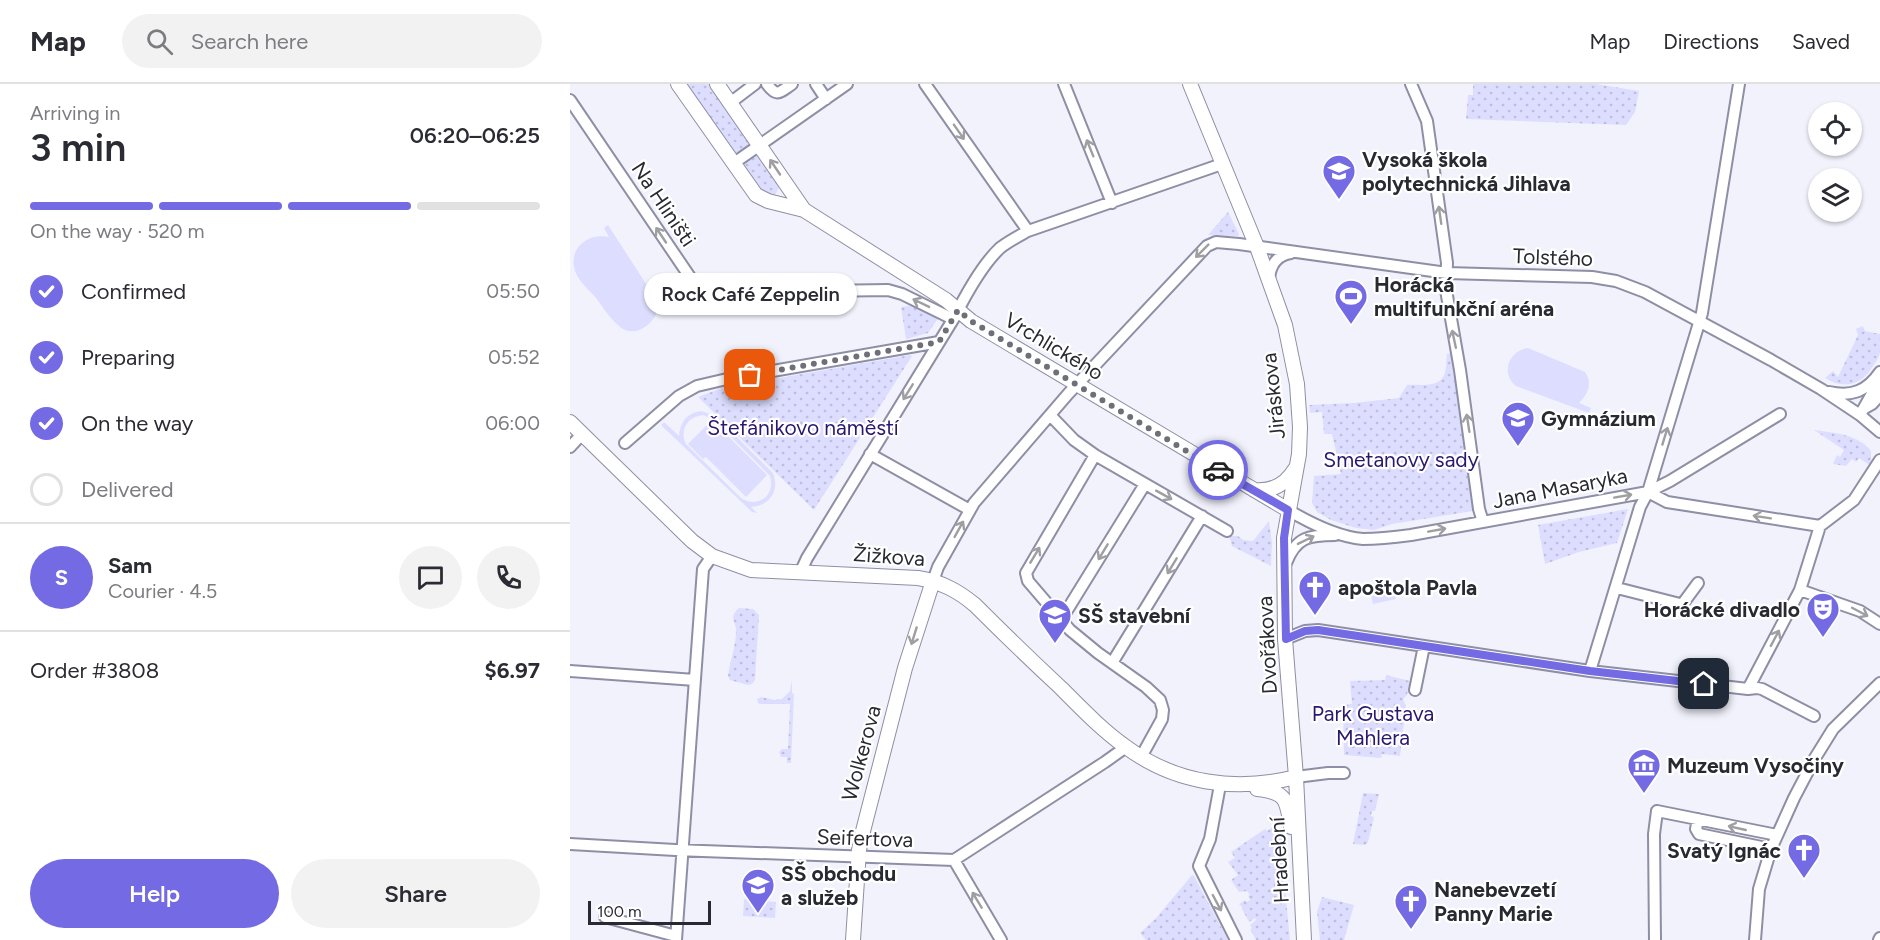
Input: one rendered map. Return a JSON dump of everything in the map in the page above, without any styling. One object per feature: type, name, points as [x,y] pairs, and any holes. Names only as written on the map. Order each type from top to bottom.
[{"type":"main road","name":"Vrchlického","points":[[678,84],[756,195],[768,201],[804,210],[946,300],[955,315],[971,321],[1288,510]]},
{"type":"main road","name":"Vrchlického","points":[[717,84],[804,210]]},
{"type":"main road","name":"Jiráskova","points":[[1190,84],[1257,247],[1285,325],[1292,355],[1300,427],[1298,461],[1288,510]]},
{"type":"main road","name":"Žižkova","points":[[570,422],[692,542],[712,556],[751,570],[918,578],[933,581],[957,591],[975,605],[1091,717],[1141,757],[1173,772],[1220,785],[1281,781],[1296,777]]},
{"type":"main road","points":[[1251,489],[1265,490],[1278,487],[1291,475],[1298,461]]},
{"type":"main road","name":"Dvořákova","points":[[1288,510],[1284,538],[1286,639],[1296,777]]},
{"type":"main road","name":"Wolkerova","points":[[853,940],[859,857],[864,824],[905,668],[933,581]]},
{"type":"main road","name":"Hradební","points":[[1296,777],[1304,940]]},
{"type":"main road","points":[[1235,785],[1275,791],[1284,799],[1301,891]]},
{"type":"street","points":[[730,103],[755,84]]},
{"type":"street","points":[[766,84],[776,93],[792,84]]},
{"type":"street","points":[[816,84],[826,99]]},
{"type":"street","points":[[734,164],[847,84]]},
{"type":"street","points":[[925,84],[1029,231]]},
{"type":"street","points":[[1064,84],[1112,203]]},
{"type":"street","points":[[1411,84],[1427,121],[1447,273],[1448,308],[1460,370],[1483,522]]},
{"type":"street","points":[[1590,671],[1640,507],[1648,492],[1699,321],[1739,84]]},
{"type":"street","name":"Na Hliništi","points":[[570,100],[694,284],[703,291],[737,302],[821,291],[888,290],[955,315]]},
{"type":"street","points":[[800,573],[992,256],[1007,243],[1029,231],[1222,164]]},
{"type":"street","name":"Tolstého","points":[[1077,384],[1209,243],[1228,243],[1447,273],[1605,279],[1645,292],[1771,360],[1862,411],[1880,432]]},
{"type":"street","points":[[1269,280],[1272,266],[1278,258],[1286,254],[1299,253]]},
{"type":"street","points":[[625,443],[679,396],[697,386],[724,379],[939,342]]},
{"type":"street","points":[[1821,389],[1839,394],[1856,393],[1866,388],[1880,372]]},
{"type":"street","points":[[1862,411],[1880,379]]},
{"type":"street","points":[[933,581],[938,567],[970,510],[1077,384]]},
{"type":"street","points":[[1862,411],[1880,395]]},
{"type":"street","points":[[1648,492],[1780,414]]},
{"type":"street","points":[[1050,415],[1074,440],[1095,455],[1227,531]]},
{"type":"street","points":[[570,447],[582,434]]},
{"type":"street","points":[[870,454],[970,510]]},
{"type":"street","points":[[1095,455],[1026,573],[1028,581],[1070,630],[1160,700],[1163,710],[1162,718],[1141,757]]},
{"type":"street","points":[[1748,689],[1800,590],[1820,526],[1854,500],[1880,460]]},
{"type":"street","points":[[1061,620],[1144,484]]},
{"type":"street","name":"Jana Masaryka","points":[[1284,566],[1292,551],[1303,539],[1318,535],[1341,535],[1363,539],[1411,535],[1648,492],[1667,502],[1820,526]]},
{"type":"street","name":"Jana Masaryka","points":[[1288,510],[1341,535]]},
{"type":"street","points":[[1112,663],[1202,516]]},
{"type":"street","points":[[605,917],[676,938],[703,569],[712,556]]},
{"type":"street","points":[[1617,588],[1680,604],[1698,583]]},
{"type":"street","points":[[1800,590],[1860,611],[1880,624]]},
{"type":"street","points":[[1286,639],[1305,631],[1318,630],[1590,671],[1748,689],[1757,688],[1814,716]]},
{"type":"street","points":[[1415,690],[1418,645]]},
{"type":"street","points":[[570,671],[694,680]]},
{"type":"street","points":[[1755,940],[1760,889],[1771,849],[1782,824],[1815,758],[1833,729],[1880,683]]},
{"type":"street","points":[[1001,940],[954,860],[1126,747]]},
{"type":"street","points":[[1296,777],[1344,773]]},
{"type":"street","points":[[1220,785],[1210,839],[1199,866],[1236,940]]},
{"type":"street","points":[[1655,939],[1653,834],[1657,811],[1777,836]]},
{"type":"street","points":[[1698,819],[1696,829],[1699,834],[1771,849]]},
{"type":"street","name":"Seifertova","points":[[570,844],[954,860]]},
{"type":"green space","points":[[682,84],[712,84],[749,142],[744,150],[730,152]]},
{"type":"green space","points":[[1473,84],[1596,84],[1639,91],[1635,112],[1626,125],[1466,119],[1468,95],[1473,95]]},
{"type":"green space","points":[[758,155],[780,186],[775,195],[764,196],[743,167],[746,161]]},
{"type":"green space","points":[[1228,212],[1238,236],[1208,235]]},
{"type":"green space","points":[[608,225],[663,310],[657,312],[647,326],[637,331],[625,330],[616,324],[575,271],[574,260],[578,247],[595,237],[609,237],[604,228]]},
{"type":"green space","points":[[914,305],[939,317],[928,333],[906,339],[901,307]]},
{"type":"green space","points":[[1863,326],[1865,331],[1880,334],[1880,353],[1869,372],[1864,378],[1852,384],[1839,384],[1825,378],[1833,371],[1838,377],[1858,335],[1856,329]]},
{"type":"green space","points":[[1528,348],[1585,372],[1589,384],[1585,396],[1579,403],[1591,408],[1589,413],[1516,386],[1511,381],[1508,375],[1509,363],[1516,353]]},
{"type":"green space","name":"Smetanovy sady","points":[[1451,353],[1473,511],[1392,524],[1374,530],[1356,528],[1331,520],[1317,512],[1312,503],[1314,476],[1341,474],[1332,434],[1324,434],[1322,412],[1310,413],[1309,405],[1399,398],[1407,385],[1426,385],[1440,380],[1445,372],[1447,354]]},
{"type":"green space","name":"Štefánikovo náměstí","points":[[912,356],[814,510],[698,397],[722,388]]},
{"type":"green space","points":[[701,411],[716,416],[773,473],[775,485],[772,496],[763,504],[751,507],[757,513],[752,512],[661,425],[664,422],[679,436],[685,419]],"holes":[[[703,415],[713,419],[688,444],[703,459],[706,457],[746,497],[767,475],[728,434],[770,476],[770,489],[764,498],[754,502],[741,498],[686,444],[684,429],[689,421]]]},
{"type":"green space","points":[[1814,430],[1845,435],[1866,445],[1871,451],[1871,466],[1859,458],[1856,462],[1852,459],[1846,466],[1833,464],[1837,455],[1840,457],[1844,450]]},
{"type":"green space","points":[[1628,509],[1617,543],[1579,552],[1545,564],[1538,525]]},
{"type":"green space","points":[[1269,521],[1272,543],[1271,566],[1232,546],[1229,536],[1238,536],[1243,540],[1253,541]]},
{"type":"green space","points":[[1392,582],[1396,599],[1373,604],[1369,587]]},
{"type":"green space","points":[[739,608],[753,609],[759,615],[755,680],[748,685],[730,680],[728,676],[736,637],[733,617]]},
{"type":"green space","name":"Park Gustava Mahlera","points":[[1386,675],[1410,681],[1407,695],[1403,699],[1406,706],[1400,756],[1382,754],[1381,758],[1344,755],[1343,705],[1352,704],[1350,681],[1385,680]]},
{"type":"green space","points":[[792,680],[792,693],[794,694],[791,763],[787,763],[787,757],[781,757],[779,752],[782,749],[788,749],[790,704],[761,704],[757,699],[761,697],[782,699],[790,691]]},
{"type":"green space","points":[[1363,793],[1379,794],[1375,811],[1372,811],[1371,816],[1374,817],[1368,842],[1365,845],[1353,844]]},
{"type":"green space","points":[[1275,825],[1278,830],[1283,829],[1282,858],[1290,940],[1256,940],[1250,925],[1256,920],[1255,918],[1249,922],[1239,904],[1250,900],[1248,896],[1250,895],[1247,891],[1239,892],[1231,880],[1238,875],[1228,862],[1235,858],[1231,852],[1265,829],[1267,831]]},
{"type":"green space","points":[[1192,875],[1228,940],[1146,940],[1140,933],[1156,918]]},
{"type":"green space","points":[[1322,897],[1354,905],[1344,940],[1320,940],[1317,912]]},
{"type":"green space","points":[[744,899],[776,902],[775,918],[743,916]]},
{"type":"way so far","points":[[750,375],[939,342],[958,310],[971,321],[1052,371],[1218,470]]},
{"type":"place","name":"Vysoká škola polytechnická Jihlava","points":[[1339,200]]},
{"type":"place","name":"Horácká multifunkční aréna","points":[[1351,325]]},
{"type":"place","name":"Rock Café Zeppelin","points":[[750,375]]},
{"type":"place","name":"Gymnázium","points":[[1518,447]]},
{"type":"place","name":"apoštola Pavla","points":[[1315,616]]},
{"type":"place","name":"Horácké divadlo","points":[[1823,638]]},
{"type":"place","name":"SŠ stavební","points":[[1055,644]]},
{"type":"place","name":"Muzeum Vysočiny","points":[[1644,794]]},
{"type":"place","name":"Svatý Ignác","points":[[1804,879]]},
{"type":"place","name":"SŠ obchodu a služeb","points":[[758,914]]},
{"type":"place","name":"Nanebevzetí Panny Marie","points":[[1411,930]]},
{"type":"route","points":[[1218,470],[1288,510],[1284,538],[1286,639],[1305,631],[1318,630],[1590,671],[1704,684]]}]
